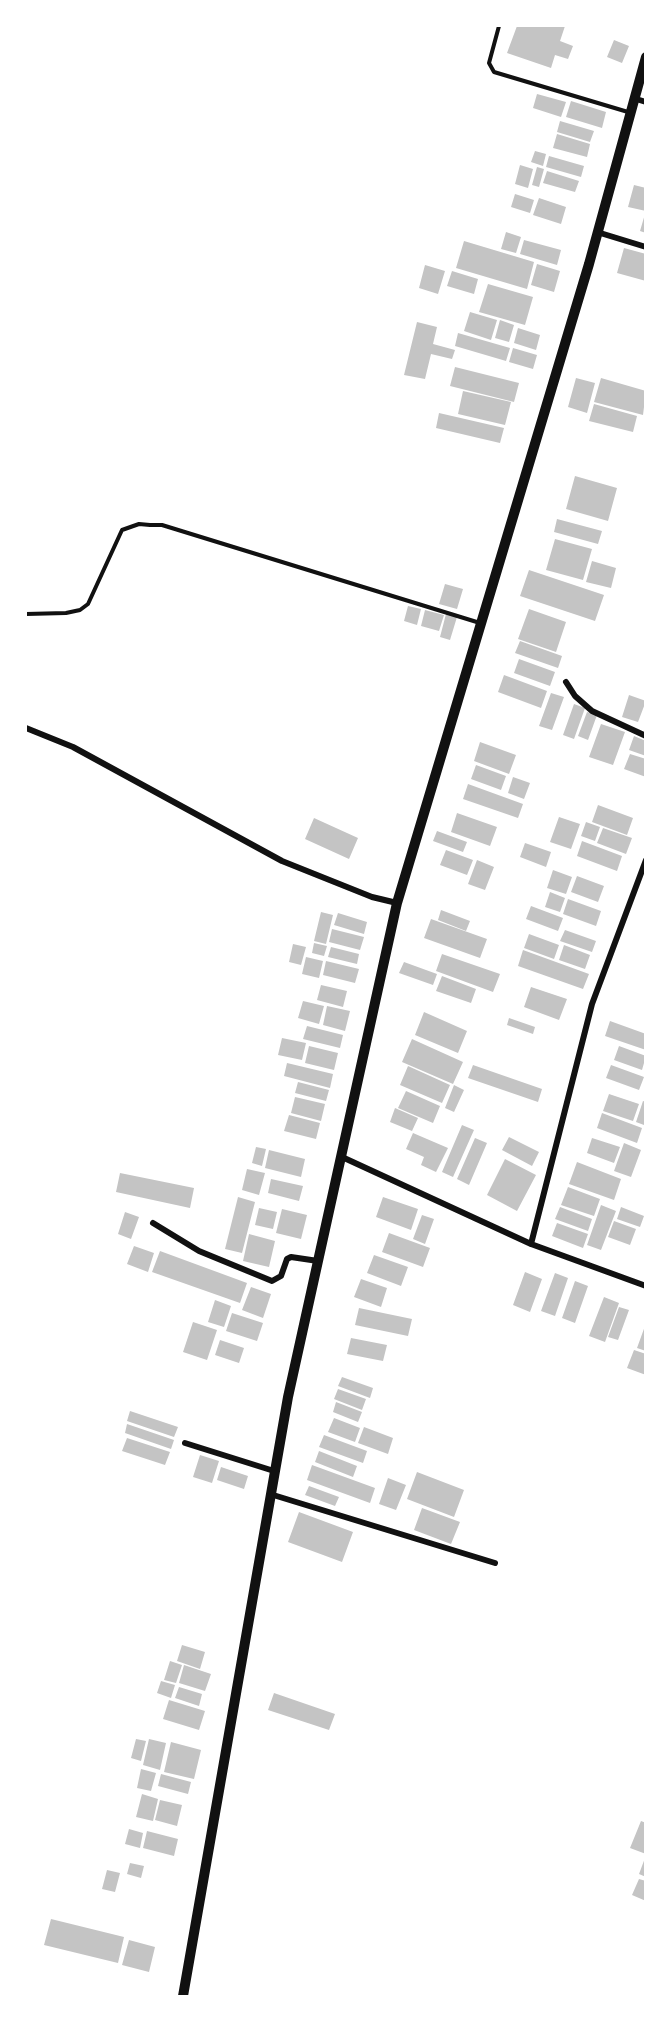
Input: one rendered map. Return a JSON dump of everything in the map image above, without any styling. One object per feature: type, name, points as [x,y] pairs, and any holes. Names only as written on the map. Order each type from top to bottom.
[{"type":"main road","points":[[183,1996],[288,1396],[397,903],[597,232],[628,112],[645,57]]},
{"type":"street","points":[[633,98],[645,102]]},
{"type":"street","points":[[597,232],[645,247]]},
{"type":"street","points":[[566,682],[575,696],[592,711],[645,736]]},
{"type":"street","points":[[26,728],[73,747],[282,861],[346,888],[397,903]]},
{"type":"street","points":[[531,1244],[592,1004],[645,861]]},
{"type":"street","points":[[342,1157],[531,1244],[645,1286]]},
{"type":"street","points":[[153,1224],[199,1251],[272,1281],[281,1276],[287,1259],[291,1257],[318,1261]]},
{"type":"street","points":[[185,1443],[274,1471]]},
{"type":"street","points":[[270,1494],[495,1563]]},
{"type":"lane","points":[[499,26],[489,63],[494,72],[628,112]]},
{"type":"lane","points":[[26,614],[66,613],[80,610],[88,604],[122,530],[138,525],[162,525],[481,623]]},
{"type":"building","points":[[517,26],[565,26],[560,41],[573,46],[568,59],[555,55],[551,68],[507,53]]},
{"type":"building","points":[[614,40],[629,46],[622,63],[607,57]]},
{"type":"building","points":[[537,94],[566,102],[561,117],[533,108]]},
{"type":"building","points":[[571,101],[606,112],[602,128],[566,117]]},
{"type":"building","points":[[560,121],[594,131],[590,142],[557,132]]},
{"type":"building","points":[[557,134],[590,144],[587,157],[553,148]]},
{"type":"building","points":[[535,151],[546,154],[543,166],[531,162]]},
{"type":"building","points":[[549,156],[584,166],[581,177],[546,167]]},
{"type":"building","points":[[520,165],[533,169],[528,188],[515,184]]},
{"type":"building","points":[[537,167],[544,169],[539,187],[532,185]]},
{"type":"building","points":[[547,171],[579,181],[575,192],[543,183]]},
{"type":"building","points":[[634,185],[646,188],[646,211],[628,207]]},
{"type":"building","points":[[515,194],[534,200],[530,213],[511,207]]},
{"type":"building","points":[[539,198],[566,207],[561,224],[533,215]]},
{"type":"building","points":[[646,214],[646,233],[640,231]]},
{"type":"building","points":[[506,232],[521,237],[516,253],[501,249]]},
{"type":"building","points":[[524,240],[561,250],[557,265],[520,254]]},
{"type":"building","points":[[464,241],[534,262],[527,289],[456,268]]},
{"type":"building","points":[[624,248],[646,254],[646,281],[617,273]]},
{"type":"building","points":[[537,264],[560,271],[554,292],[531,285]]},
{"type":"building","points":[[425,265],[445,271],[438,294],[419,288]]},
{"type":"building","points":[[452,271],[478,279],[474,294],[447,286]]},
{"type":"building","points":[[488,284],[533,297],[525,325],[479,312]]},
{"type":"building","points":[[470,312],[497,320],[491,340],[464,331]]},
{"type":"building","points":[[500,320],[514,325],[509,342],[495,338]]},
{"type":"building","points":[[417,322],[437,327],[433,344],[455,350],[452,359],[431,354],[425,379],[404,375]]},
{"type":"building","points":[[518,328],[540,335],[536,350],[514,343]]},
{"type":"building","points":[[458,333],[510,348],[506,361],[455,346]]},
{"type":"building","points":[[513,348],[537,355],[533,369],[509,362]]},
{"type":"building","points":[[455,367],[519,383],[514,402],[450,386]]},
{"type":"building","points":[[576,378],[595,383],[587,413],[568,407]]},
{"type":"building","points":[[601,378],[646,391],[643,415],[594,402]]},
{"type":"building","points":[[463,391],[511,402],[505,425],[458,414]]},
{"type":"building","points":[[594,404],[637,416],[633,432],[589,421]]},
{"type":"building","points":[[439,413],[504,428],[500,443],[436,428]]},
{"type":"building","points":[[575,476],[617,488],[608,521],[566,509]]},
{"type":"building","points":[[557,519],[602,531],[598,544],[554,532]]},
{"type":"building","points":[[555,539],[592,549],[583,580],[546,570]]},
{"type":"building","points":[[592,561],[616,568],[611,588],[586,582]]},
{"type":"building","points":[[529,570],[604,595],[595,621],[520,596]]},
{"type":"building","points":[[445,584],[463,589],[457,609],[439,604]]},
{"type":"building","points":[[408,606],[421,609],[417,625],[404,621]]},
{"type":"building","points":[[529,609],[566,622],[556,652],[518,639]]},
{"type":"building","points":[[425,610],[444,615],[439,631],[421,626]]},
{"type":"building","points":[[446,614],[457,617],[450,640],[440,637]]},
{"type":"building","points":[[520,641],[562,656],[558,668],[515,653]]},
{"type":"building","points":[[519,659],[555,672],[550,686],[514,673]]},
{"type":"building","points":[[504,675],[547,691],[541,708],[498,692]]},
{"type":"building","points":[[551,693],[564,697],[552,730],[539,726]]},
{"type":"building","points":[[629,695],[646,701],[638,722],[622,717]]},
{"type":"building","points":[[574,704],[585,708],[574,739],[563,735]]},
{"type":"building","points":[[587,712],[597,715],[588,740],[578,736]]},
{"type":"building","points":[[601,724],[625,732],[613,765],[589,757]]},
{"type":"building","points":[[634,736],[646,741],[646,756],[629,750]]},
{"type":"building","points":[[480,742],[516,755],[509,774],[474,761]]},
{"type":"building","points":[[630,754],[646,759],[646,777],[624,769]]},
{"type":"building","points":[[476,765],[506,776],[501,790],[471,779]]},
{"type":"building","points":[[513,777],[530,783],[524,799],[508,793]]},
{"type":"building","points":[[468,784],[523,804],[518,818],[463,799]]},
{"type":"building","points":[[598,805],[633,818],[627,835],[592,822]]},
{"type":"building","points":[[457,813],[497,827],[490,846],[451,832]]},
{"type":"building","points":[[559,817],[580,824],[571,849],[550,842]]},
{"type":"building","points":[[314,818],[358,838],[349,859],[305,839]]},
{"type":"building","points":[[586,822],[600,827],[595,841],[581,836]]},
{"type":"building","points":[[603,828],[632,838],[626,854],[597,843]]},
{"type":"building","points":[[437,831],[467,842],[463,852],[433,841]]},
{"type":"building","points":[[582,841],[622,856],[617,871],[577,856]]},
{"type":"building","points":[[525,843],[551,852],[546,867],[520,857]]},
{"type":"building","points":[[446,850],[473,860],[467,875],[440,865]]},
{"type":"building","points":[[477,860],[494,867],[485,890],[468,884]]},
{"type":"building","points":[[553,870],[572,877],[566,894],[547,888]]},
{"type":"building","points":[[577,876],[604,886],[598,902],[571,892]]},
{"type":"building","points":[[550,892],[565,898],[560,912],[545,907]]},
{"type":"building","points":[[568,899],[601,911],[596,926],[563,914]]},
{"type":"building","points":[[531,906],[563,918],[558,931],[526,919]]},
{"type":"building","points":[[441,910],[470,921],[466,931],[438,920]]},
{"type":"building","points":[[321,912],[333,915],[326,944],[314,941]]},
{"type":"building","points":[[338,913],[367,922],[364,934],[334,925]]},
{"type":"building","points":[[431,919],[487,939],[480,958],[424,938]]},
{"type":"building","points":[[332,929],[364,937],[360,950],[329,942]]},
{"type":"building","points":[[565,930],[596,941],[592,952],[560,941]]},
{"type":"building","points":[[529,934],[559,945],[554,959],[524,948]]},
{"type":"building","points":[[314,943],[327,946],[324,956],[312,953]]},
{"type":"building","points":[[293,944],[306,947],[301,965],[289,962]]},
{"type":"building","points":[[564,945],[590,955],[585,969],[559,960]]},
{"type":"building","points":[[331,947],[359,954],[357,964],[328,957]]},
{"type":"building","points":[[523,950],[589,974],[583,989],[518,966]]},
{"type":"building","points":[[442,954],[500,974],[493,992],[436,971]]},
{"type":"building","points":[[306,957],[323,961],[319,978],[302,974]]},
{"type":"building","points":[[326,961],[359,969],[355,983],[323,975]]},
{"type":"building","points":[[404,962],[437,974],[433,985],[399,973]]},
{"type":"building","points":[[442,976],[476,989],[471,1003],[436,991]]},
{"type":"building","points":[[321,985],[347,991],[343,1007],[317,1000]]},
{"type":"building","points":[[531,987],[567,999],[559,1020],[524,1007]]},
{"type":"building","points":[[303,1001],[324,1006],[319,1024],[298,1018]]},
{"type":"building","points":[[327,1006],[350,1011],[345,1031],[323,1025]]},
{"type":"building","points":[[424,1012],[467,1031],[458,1053],[415,1035]]},
{"type":"building","points":[[509,1018],[535,1027],[533,1034],[507,1025]]},
{"type":"building","points":[[610,1021],[646,1034],[646,1050],[605,1036]]},
{"type":"building","points":[[307,1026],[343,1035],[340,1048],[303,1039]]},
{"type":"building","points":[[282,1038],[306,1043],[302,1060],[278,1055]]},
{"type":"building","points":[[412,1039],[463,1062],[453,1084],[402,1062]]},
{"type":"building","points":[[309,1046],[338,1053],[334,1070],[305,1063]]},
{"type":"building","points":[[619,1046],[646,1056],[642,1070],[614,1060]]},
{"type":"building","points":[[287,1063],[333,1074],[330,1088],[284,1076]]},
{"type":"building","points":[[473,1065],[542,1089],[538,1102],[468,1078]]},
{"type":"building","points":[[611,1065],[644,1077],[639,1090],[606,1078]]},
{"type":"building","points":[[408,1066],[450,1085],[442,1103],[400,1085]]},
{"type":"building","points":[[298,1082],[329,1090],[326,1101],[295,1093]]},
{"type":"building","points":[[454,1085],[464,1090],[454,1112],[445,1108]]},
{"type":"building","points":[[406,1091],[440,1106],[433,1123],[398,1108]]},
{"type":"building","points":[[609,1094],[639,1104],[633,1121],[603,1111]]},
{"type":"building","points":[[295,1097],[325,1104],[321,1121],[291,1113]]},
{"type":"building","points":[[643,1101],[646,1102],[644,1125],[636,1122]]},
{"type":"building","points":[[395,1108],[418,1118],[412,1131],[390,1122]]},
{"type":"building","points":[[602,1113],[642,1128],[637,1143],[597,1128]]},
{"type":"building","points":[[289,1115],[320,1123],[316,1139],[284,1131]]},
{"type":"building","points":[[462,1125],[474,1130],[453,1177],[442,1172]]},
{"type":"building","points":[[413,1133],[448,1148],[436,1172],[421,1165],[424,1157],[406,1149]]},
{"type":"building","points":[[509,1137],[539,1152],[532,1166],[502,1150]]},
{"type":"building","points":[[475,1138],[487,1143],[469,1185],[457,1179]]},
{"type":"building","points":[[592,1138],[620,1147],[614,1163],[587,1153]]},
{"type":"building","points":[[624,1143],[641,1150],[631,1177],[614,1171]]},
{"type":"building","points":[[256,1147],[266,1149],[262,1166],[252,1163]]},
{"type":"building","points":[[269,1150],[305,1159],[301,1177],[265,1168]]},
{"type":"building","points":[[505,1159],[536,1175],[517,1211],[487,1195]]},
{"type":"building","points":[[577,1162],[621,1179],[614,1200],[569,1184]]},
{"type":"building","points":[[247,1169],[265,1173],[259,1195],[242,1190]]},
{"type":"building","points":[[120,1173],[194,1188],[190,1208],[116,1192]]},
{"type":"building","points":[[271,1179],[303,1186],[299,1201],[268,1193]]},
{"type":"building","points":[[568,1187],[600,1199],[594,1216],[561,1205]]},
{"type":"building","points":[[238,1197],[255,1202],[242,1253],[225,1249]]},
{"type":"building","points":[[383,1197],[418,1209],[411,1230],[376,1217]]},
{"type":"building","points":[[601,1205],[616,1211],[601,1250],[587,1245]]},
{"type":"building","points":[[560,1207],[592,1219],[588,1231],[555,1219]]},
{"type":"building","points":[[621,1207],[644,1216],[640,1227],[617,1219]]},
{"type":"building","points":[[259,1208],[277,1212],[273,1229],[255,1225]]},
{"type":"building","points":[[282,1209],[307,1215],[301,1239],[276,1233]]},
{"type":"building","points":[[125,1212],[139,1217],[131,1239],[118,1234]]},
{"type":"building","points":[[422,1215],[434,1219],[425,1244],[413,1239]]},
{"type":"building","points":[[614,1221],[636,1229],[630,1245],[608,1237]]},
{"type":"building","points":[[557,1223],[588,1234],[583,1248],[552,1236]]},
{"type":"building","points":[[389,1233],[430,1248],[423,1267],[382,1252]]},
{"type":"building","points":[[249,1234],[275,1241],[269,1267],[243,1261]]},
{"type":"building","points":[[134,1246],[154,1253],[148,1272],[127,1264]]},
{"type":"building","points":[[160,1251],[247,1283],[240,1303],[152,1272]]},
{"type":"building","points":[[374,1255],[408,1267],[401,1286],[367,1273]]},
{"type":"building","points":[[525,1272],[542,1279],[530,1312],[513,1305]]},
{"type":"building","points":[[555,1273],[568,1278],[555,1316],[541,1311]]},
{"type":"building","points":[[361,1279],[387,1288],[381,1307],[354,1297]]},
{"type":"building","points":[[575,1281],[588,1286],[575,1323],[562,1318]]},
{"type":"building","points":[[251,1287],[271,1294],[263,1318],[242,1310]]},
{"type":"building","points":[[604,1297],[619,1303],[605,1342],[589,1336]]},
{"type":"building","points":[[215,1300],[231,1306],[224,1327],[208,1322]]},
{"type":"building","points":[[619,1307],[629,1310],[618,1340],[608,1337]]},
{"type":"building","points":[[359,1308],[412,1319],[408,1336],[355,1325]]},
{"type":"building","points":[[232,1313],[263,1323],[257,1341],[226,1331]]},
{"type":"building","points":[[193,1322],[217,1330],[207,1360],[183,1352]]},
{"type":"building","points":[[646,1326],[646,1351],[637,1348]]},
{"type":"building","points":[[351,1338],[387,1345],[383,1361],[347,1354]]},
{"type":"building","points":[[220,1340],[244,1348],[239,1363],[215,1355]]},
{"type":"building","points":[[634,1350],[646,1354],[646,1375],[627,1368]]},
{"type":"building","points":[[342,1377],[373,1388],[370,1398],[338,1386]]},
{"type":"building","points":[[338,1389],[366,1399],[362,1410],[334,1399]]},
{"type":"building","points":[[336,1402],[362,1412],[358,1422],[333,1412]]},
{"type":"building","points":[[130,1411],[178,1427],[174,1437],[127,1421]]},
{"type":"building","points":[[334,1418],[360,1428],[355,1442],[328,1432]]},
{"type":"building","points":[[127,1424],[174,1440],[171,1449],[125,1433]]},
{"type":"building","points":[[364,1427],[393,1438],[388,1454],[358,1443]]},
{"type":"building","points":[[324,1435],[367,1451],[363,1463],[319,1447]]},
{"type":"building","points":[[127,1438],[170,1452],[165,1465],[122,1451]]},
{"type":"building","points":[[319,1451],[357,1466],[353,1477],[315,1462]]},
{"type":"building","points":[[200,1455],[219,1461],[212,1483],[193,1477]]},
{"type":"building","points":[[312,1465],[375,1488],[370,1503],[307,1480]]},
{"type":"building","points":[[221,1467],[248,1476],[244,1489],[217,1480]]},
{"type":"building","points":[[417,1472],[464,1490],[454,1517],[407,1499]]},
{"type":"building","points":[[388,1478],[406,1485],[396,1510],[379,1504]]},
{"type":"building","points":[[309,1486],[339,1497],[335,1506],[305,1495]]},
{"type":"building","points":[[422,1508],[460,1522],[451,1544],[414,1530]]},
{"type":"building","points":[[299,1512],[353,1532],[342,1562],[288,1542]]},
{"type":"building","points":[[182,1645],[205,1652],[200,1669],[177,1661]]},
{"type":"building","points":[[170,1661],[182,1665],[176,1683],[164,1680]]},
{"type":"building","points":[[184,1665],[211,1674],[205,1691],[179,1683]]},
{"type":"building","points":[[161,1681],[175,1685],[171,1698],[157,1693]]},
{"type":"building","points":[[179,1687],[202,1694],[199,1706],[175,1698]]},
{"type":"building","points":[[274,1693],[335,1714],[329,1730],[268,1710]]},
{"type":"building","points":[[169,1700],[205,1711],[199,1730],[163,1719]]},
{"type":"building","points":[[136,1739],[146,1741],[141,1761],[131,1758]]},
{"type":"building","points":[[149,1739],[166,1743],[160,1770],[143,1765]]},
{"type":"building","points":[[171,1742],[201,1750],[194,1779],[164,1772]]},
{"type":"building","points":[[141,1769],[156,1773],[151,1791],[137,1788]]},
{"type":"building","points":[[161,1774],[191,1782],[188,1794],[158,1786]]},
{"type":"building","points":[[142,1794],[158,1799],[153,1821],[136,1817]]},
{"type":"building","points":[[160,1800],[182,1805],[177,1826],[155,1820]]},
{"type":"building","points":[[641,1821],[646,1823],[646,1854],[630,1848]]},
{"type":"building","points":[[129,1829],[143,1833],[140,1848],[125,1844]]},
{"type":"building","points":[[147,1831],[178,1839],[174,1856],[143,1848]]},
{"type":"building","points":[[646,1859],[646,1877],[639,1874]]},
{"type":"building","points":[[130,1863],[144,1866],[141,1878],[127,1874]]},
{"type":"building","points":[[107,1870],[120,1873],[115,1892],[102,1889]]},
{"type":"building","points":[[639,1879],[646,1881],[646,1901],[632,1895]]},
{"type":"building","points":[[51,1919],[124,1937],[118,1963],[44,1945]]},
{"type":"building","points":[[129,1940],[155,1947],[149,1972],[122,1965]]}]
